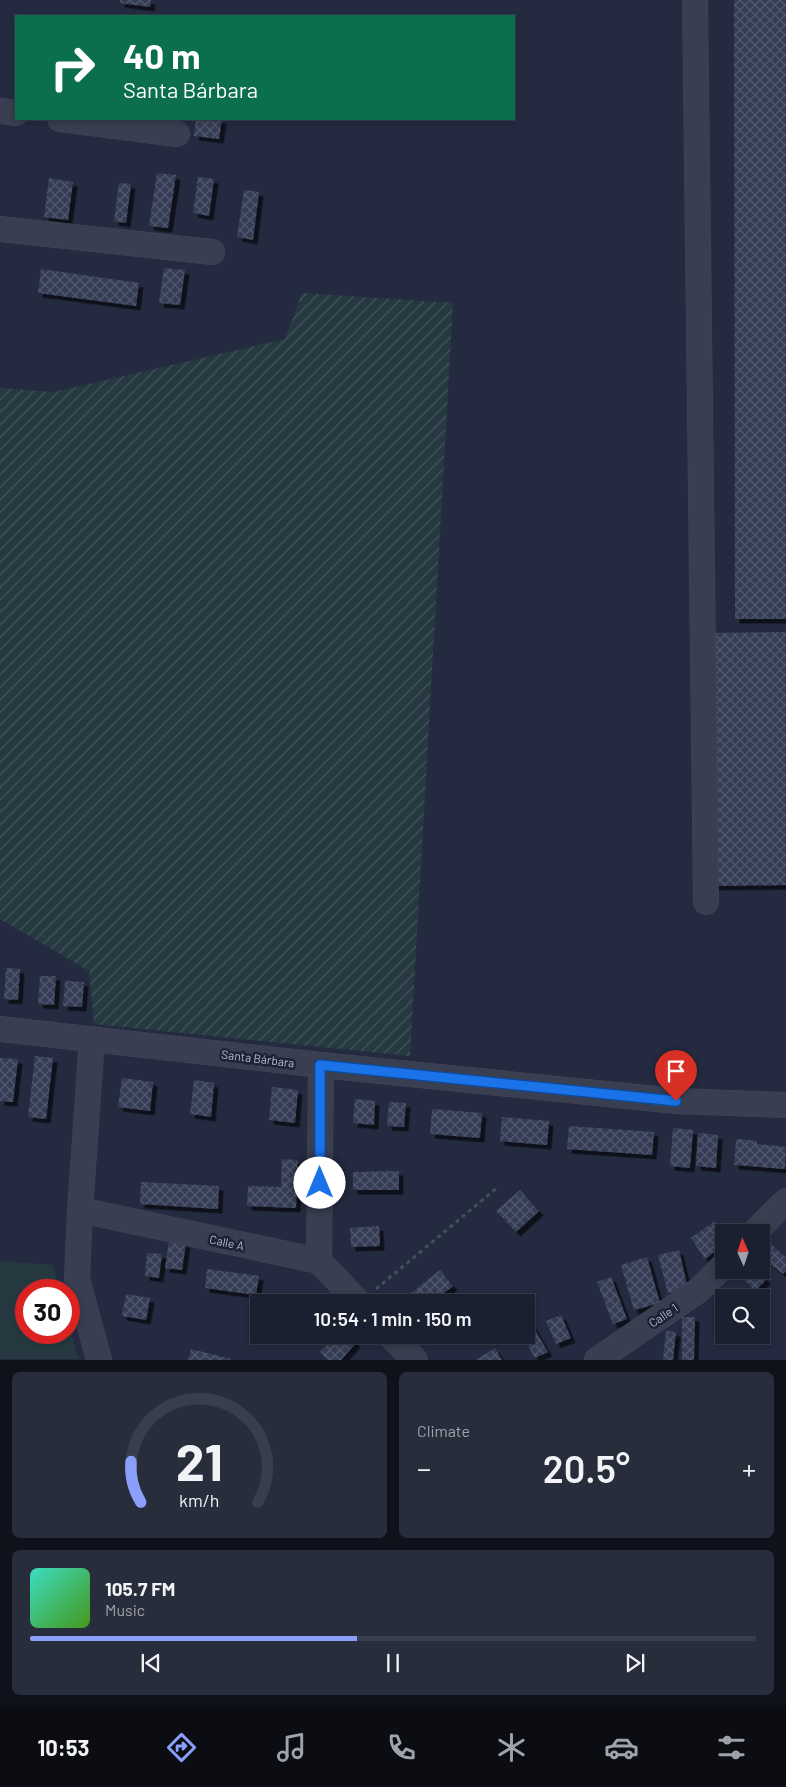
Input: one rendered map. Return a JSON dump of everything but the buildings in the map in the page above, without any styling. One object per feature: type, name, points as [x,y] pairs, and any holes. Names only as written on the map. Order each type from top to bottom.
[{"type":"street","points":[[695,0],[706,902]]},
{"type":"street","points":[[0,112],[15,113]]},
{"type":"street","points":[[68,120],[176,134]]},
{"type":"street","points":[[0,229],[212,252]]},
{"type":"street","name":"Santa Bárbara","points":[[0,1029],[320,1065],[676,1101],[786,1105]]},
{"type":"street","points":[[92,1039],[77,1278],[99,1360]]},
{"type":"street","points":[[320,1065],[319,1261],[363,1294]]},
{"type":"street","points":[[764,1224],[786,1201]]},
{"type":"street","name":"Calle A","points":[[80,1210],[319,1261]]},
{"type":"street","name":"Calle 1","points":[[597,1360],[699,1290],[715,1274]]},
{"type":"street","points":[[399,1344],[415,1360]]},
{"type":"path","points":[[368,1294],[498,1188]]},
{"type":"shaded area","points":[[302,293],[453,303],[410,1056],[94,1024],[89,971],[0,919],[0,388],[54,392],[285,339]]},
{"type":"shaded area","points":[[0,1261],[53,1265],[57,1279],[15,1279],[15,1344],[74,1344],[78,1359],[0,1359]]},
{"type":"route","points":[[320,1183],[320,1065],[676,1101]]}]
